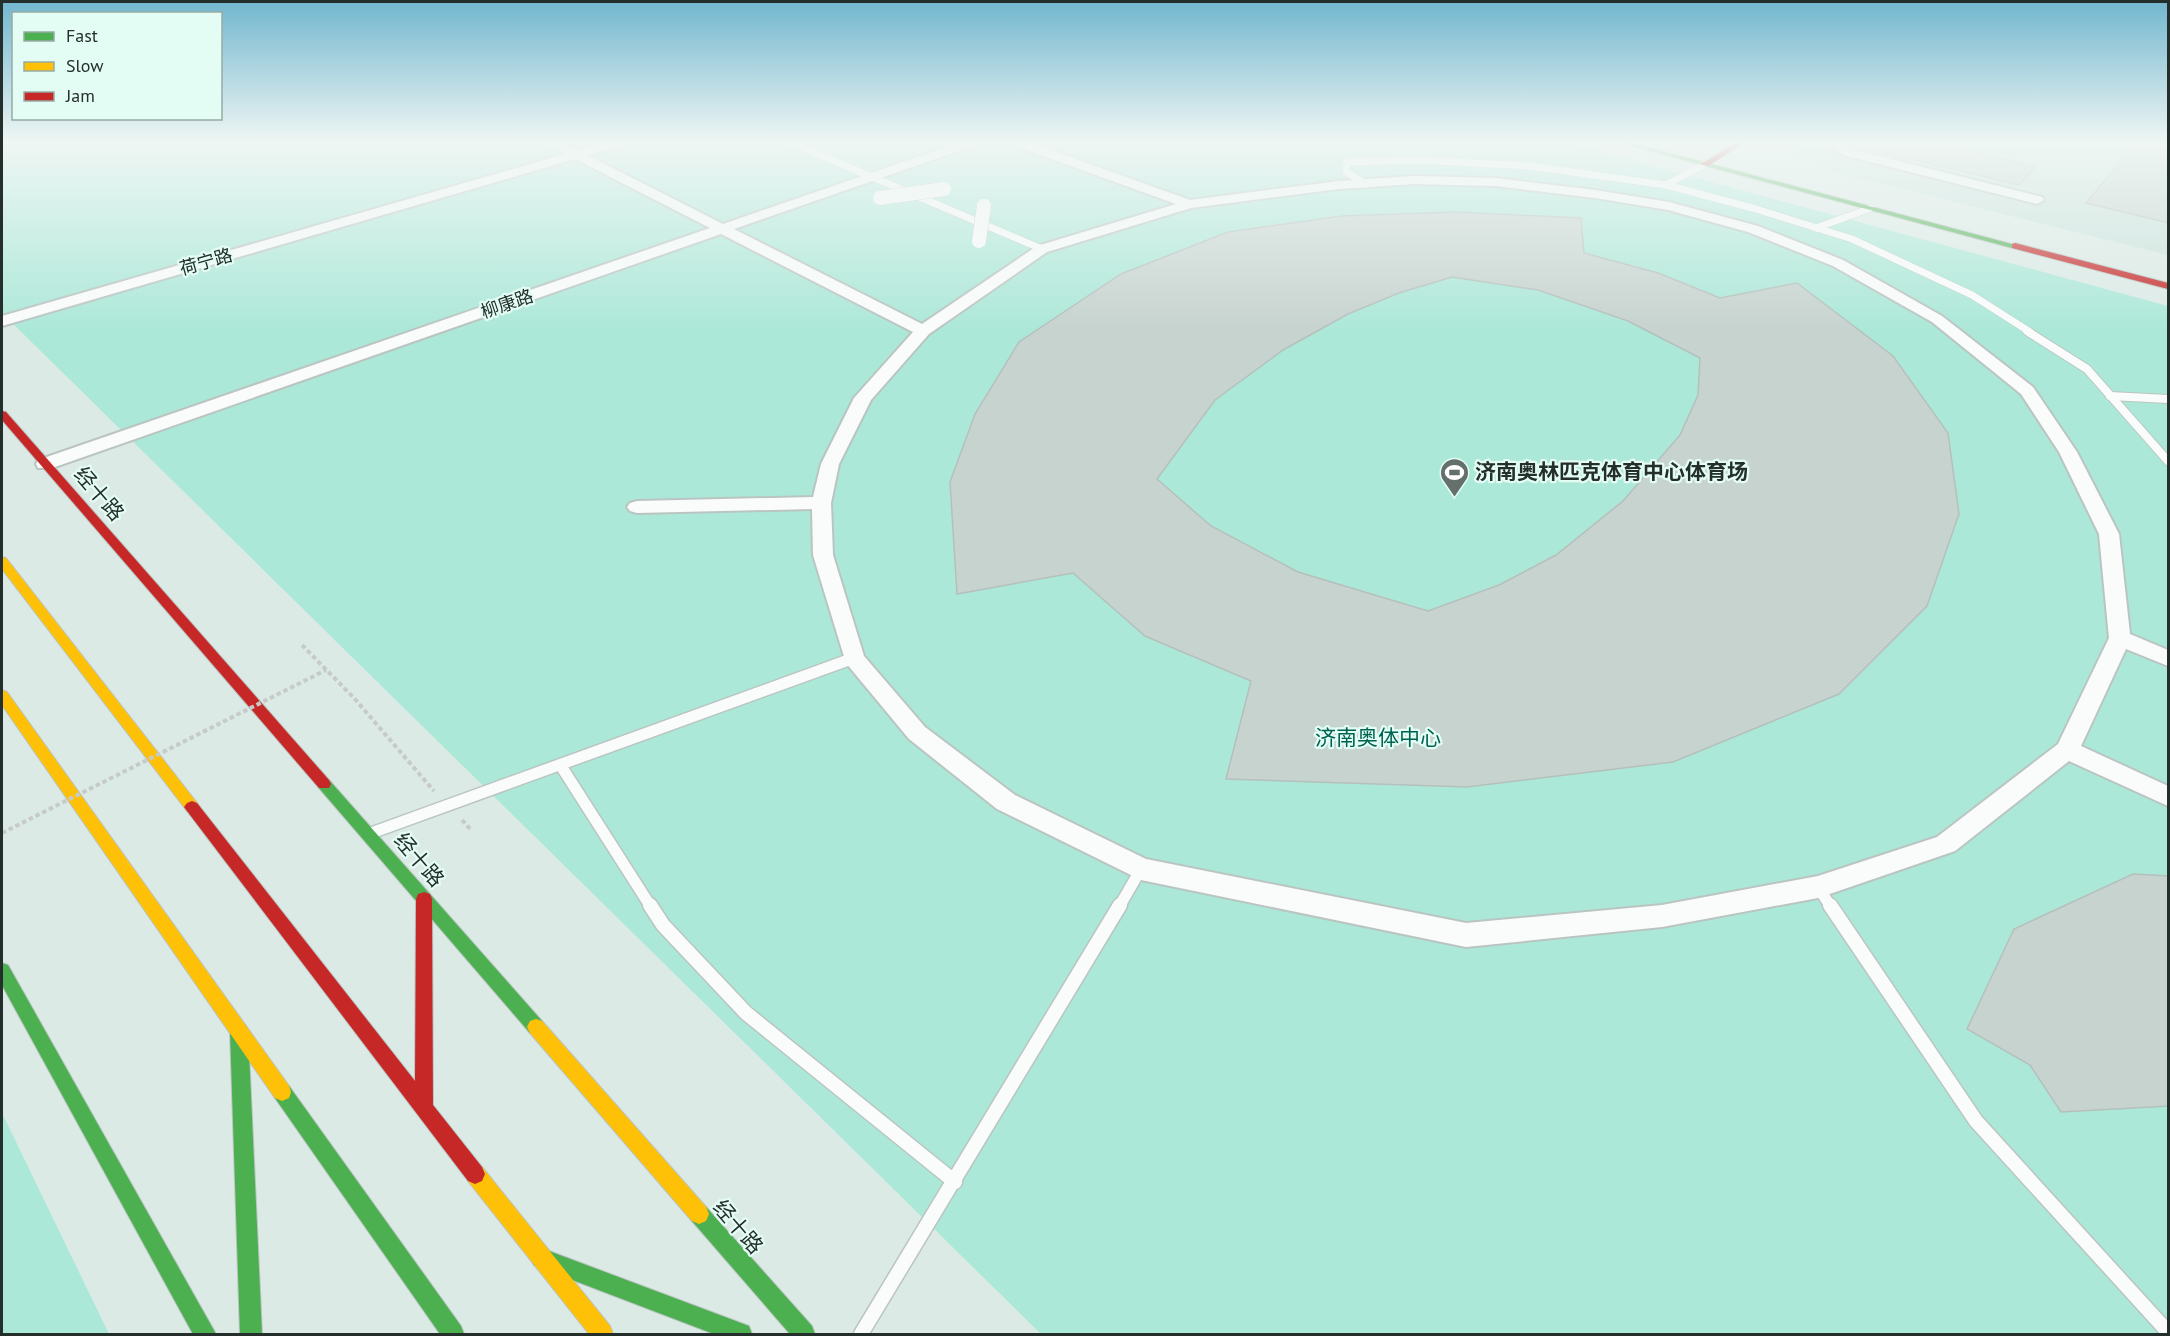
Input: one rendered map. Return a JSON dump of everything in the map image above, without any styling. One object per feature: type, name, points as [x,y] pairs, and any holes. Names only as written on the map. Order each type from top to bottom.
[{"type":"main road","points":[[1861,205],[2169,286]]},
{"type":"main road","name":"经十路","points":[[2,414],[804,1335]]},
{"type":"main road","points":[[2,561],[424,1109],[602,1335]]},
{"type":"main road","points":[[2,695],[453,1335]]},
{"type":"main road","points":[[424,899],[424,1109]]},
{"type":"main road","points":[[2,970],[205,1335]]},
{"type":"main road","points":[[239,1031],[251,1335]]},
{"type":"main road","points":[[539,1257],[741,1335]]},
{"type":"street","name":"荷宁路","points":[[2,321],[402,205]]},
{"type":"street","points":[[675,205],[923,331]]},
{"type":"street","name":"柳康路","points":[[45,464],[790,205]]},
{"type":"street","points":[[979,241],[984,205]]},
{"type":"street","points":[[1186,205],[1042,249],[923,331],[863,398],[830,464],[822,503],[823,555],[854,658],[917,733],[1006,802],[1141,869],[1467,935],[1662,916],[1818,887],[1946,844],[2067,750],[2120,639],[2109,534],[2068,452],[2027,391],[1936,319],[1838,263],[1753,229],[1665,205]]},
{"type":"street","points":[[637,507],[822,503]]},
{"type":"street","points":[[2120,639],[2169,658]]},
{"type":"street","points":[[2067,750],[2169,797]]},
{"type":"lane","points":[[939,205],[1042,249]]},
{"type":"lane","points":[[1737,205],[1852,240],[1972,295],[2086,369],[2169,461]]},
{"type":"lane","points":[[1816,228],[1871,208]]},
{"type":"lane","points":[[2110,396],[2169,399]]},
{"type":"lane","points":[[368,834],[854,658]]},
{"type":"lane","points":[[561,766],[663,925],[738,1005],[955,1182]]},
{"type":"lane","points":[[861,1335],[1069,993],[1141,869]]},
{"type":"lane","points":[[1818,887],[1976,1121],[2169,1332]]},
{"type":"path","points":[[302,645],[354,698],[470,829]]},
{"type":"path","points":[[2,833],[326,670]]},
{"type":"shaded area","points":[[1968,205],[2168,205],[2168,255]]},
{"type":"green space","name":"济南奥体中心","points":[[2,205],[1797,205],[2168,306],[2168,1334],[1041,1334],[2,313]]},
{"type":"green space","points":[[2,1113],[109,1334],[2,1334]]},
{"type":"building","points":[[2096,205],[2169,205],[2169,223]]},
{"type":"building","name":"济南奥林匹克体育中心体育场","points":[[1455,212],[1581,218],[1584,253],[1658,273],[1720,298],[1797,283],[1893,356],[1948,433],[1959,514],[1927,606],[1839,694],[1673,762],[1467,787],[1226,779],[1251,681],[1145,636],[1073,573],[957,594],[950,482],[975,414],[1019,342],[1121,274],[1228,232],[1342,216]],"holes":[[[1452,277],[1538,290],[1628,321],[1700,358],[1698,395],[1680,435],[1623,501],[1556,555],[1499,585],[1428,611],[1298,572],[1211,526],[1157,479],[1215,400],[1283,350],[1348,314],[1399,293]]]},
{"type":"building","points":[[2133,874],[2169,876],[2169,1106],[2061,1112],[2030,1065],[1967,1029],[2014,929]]},
{"type":"traffic: fast","points":[[1861,205],[2015,246]]},
{"type":"traffic: fast","points":[[324,784],[536,1027]]},
{"type":"traffic: fast","points":[[2,970],[205,1334]]},
{"type":"traffic: fast","points":[[239,1031],[251,1334]]},
{"type":"traffic: fast","points":[[282,1092],[453,1334]]},
{"type":"traffic: fast","points":[[699,1214],[804,1334]]},
{"type":"traffic: fast","points":[[541,1258],[741,1334]]},
{"type":"traffic: slow","points":[[2,561],[192,807]]},
{"type":"traffic: slow","points":[[2,695],[282,1092]]},
{"type":"traffic: slow","points":[[536,1027],[699,1214]]},
{"type":"traffic: slow","points":[[475,1174],[602,1334]]},
{"type":"traffic: jam","points":[[2015,246],[2168,286]]},
{"type":"traffic: jam","points":[[2,414],[324,784]]},
{"type":"traffic: jam","points":[[192,807],[475,1174]]},
{"type":"traffic: jam","points":[[424,899],[424,1109]]},
{"type":"place","name":"济南奥林匹克体育中心体育场","points":[[1454,498]]}]
